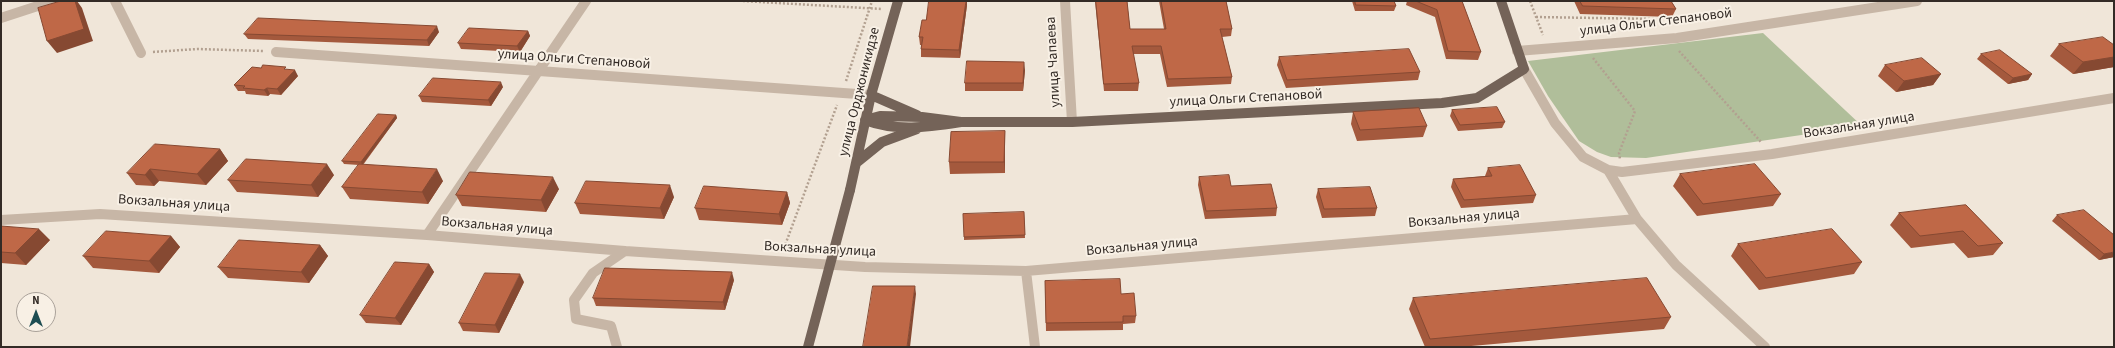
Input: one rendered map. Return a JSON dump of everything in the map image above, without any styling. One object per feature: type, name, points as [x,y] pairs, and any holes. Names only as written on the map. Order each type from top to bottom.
[{"type":"main road","points":[[1501,1],[1524,69]]},
{"type":"main road","name":"улица Орджоникидзе","points":[[808,347],[850,190],[871,95],[897,5]]},
{"type":"main road","name":"улица Ольги Степановой","points":[[922,122],[1072,122],[1442,103],[1477,98],[1524,69]]},
{"type":"main road","points":[[871,95],[922,122]]},
{"type":"main road","points":[[865,120],[880,116],[922,122]]},
{"type":"main road","points":[[856,163],[882,142],[922,122]]},
{"type":"street","points":[[1,18],[53,1]]},
{"type":"street","points":[[115,1],[140,53]]},
{"type":"street","points":[[427,235],[586,1]]},
{"type":"street","name":"улица Чапаева","points":[[1065,1],[1072,122]]},
{"type":"street","name":"улица Ольги Степановой","points":[[1517,51],[1668,38],[1916,1]]},
{"type":"street","name":"улица Ольги Степановой","points":[[276,52],[871,95]]},
{"type":"street","points":[[1524,69],[1555,123],[1583,157],[1608,170],[1637,219],[1676,265],[1765,347]]},
{"type":"street","name":"Вокзальная улица","points":[[1608,170],[1622,172],[1772,154],[2114,98]]},
{"type":"street","name":"Вокзальная улица","points":[[1,220],[100,214],[427,235],[779,262],[865,267],[1026,271],[1637,219]]},
{"type":"street","points":[[617,347],[611,326],[576,318],[574,300],[593,272],[625,251]]},
{"type":"street","points":[[1026,271],[1030,318],[1035,347]]},
{"type":"path","points":[[743,1],[870,8],[897,5]]},
{"type":"path","points":[[779,262],[842,93],[872,1]]},
{"type":"path","points":[[1530,1],[1548,49]]},
{"type":"path","points":[[1536,17],[1655,19]]},
{"type":"path","points":[[1668,38],[1772,154]]},
{"type":"path","points":[[1584,46],[1634,111],[1619,153],[1622,172]]},
{"type":"path","points":[[140,53],[197,49],[276,52]]},
{"type":"green space","points":[[1763,33],[1862,126],[1646,158],[1611,157],[1597,152],[1579,141],[1548,96],[1528,61]]},
{"type":"building","points":[[61,1],[75,1],[84,29],[47,41],[38,8]]},
{"type":"building","points":[[929,1],[966,1],[959,50],[921,49],[923,37],[919,37],[922,20],[926,20]]},
{"type":"building","points":[[1096,1],[1127,1],[1130,29],[1166,29],[1161,1],[1226,1],[1232,29],[1220,29],[1232,77],[1168,79],[1161,46],[1132,46],[1139,83],[1104,84]]},
{"type":"building","points":[[1355,1],[1394,1],[1396,6],[1356,5]]},
{"type":"building","points":[[1416,1],[1462,1],[1481,52],[1448,51],[1437,10]]},
{"type":"building","points":[[1580,1],[1671,1],[1676,9],[1583,6]]},
{"type":"building","points":[[258,18],[437,26],[427,40],[244,34]]},
{"type":"building","points":[[469,28],[528,31],[517,46],[458,43]]},
{"type":"building","points":[[2103,37],[2114,45],[2114,57],[2083,62],[2059,44]]},
{"type":"building","points":[[1409,49],[1420,72],[1287,80],[1279,57]]},
{"type":"building","points":[[2000,50],[2032,74],[2013,78],[1981,54]]},
{"type":"building","points":[[1922,58],[1941,74],[1904,81],[1885,65]]},
{"type":"building","points":[[967,61],[1024,62],[1023,83],[965,83]]},
{"type":"building","points":[[263,65],[286,67],[284,69],[295,70],[277,89],[267,88],[264,90],[243,88],[245,86],[234,85],[252,67],[261,68]]},
{"type":"building","points":[[433,78],[501,82],[488,100],[419,96]]},
{"type":"building","points":[[1497,107],[1505,122],[1460,125],[1452,110]]},
{"type":"building","points":[[1419,108],[1427,126],[1360,130],[1353,112]]},
{"type":"building","points":[[378,114],[396,115],[361,162],[342,161]]},
{"type":"building","points":[[1005,131],[1004,162],[949,162],[951,132]]},
{"type":"building","points":[[155,144],[220,149],[197,174],[150,169],[145,175],[127,173]]},
{"type":"building","points":[[246,159],[327,164],[311,185],[228,180]]},
{"type":"building","points":[[359,164],[437,169],[422,192],[342,187]]},
{"type":"building","points":[[1755,164],[1781,194],[1703,204],[1680,174]]},
{"type":"building","points":[[1520,165],[1536,195],[1464,200],[1453,179],[1492,176],[1488,168]]},
{"type":"building","points":[[470,172],[553,177],[541,200],[456,195]]},
{"type":"building","points":[[1229,175],[1231,186],[1271,184],[1277,208],[1206,211],[1199,177]]},
{"type":"building","points":[[586,181],[670,185],[660,208],[575,203]]},
{"type":"building","points":[[704,186],[787,192],[779,214],[695,208]]},
{"type":"building","points":[[1370,187],[1377,208],[1324,209],[1318,189]]},
{"type":"building","points":[[1966,205],[2003,243],[1978,246],[1963,231],[1920,236],[1899,213]]},
{"type":"building","points":[[2084,210],[2114,235],[2114,252],[2104,254],[2057,215]]},
{"type":"building","points":[[1024,212],[1025,235],[964,237],[963,214]]},
{"type":"building","points":[[1,226],[39,229],[15,253],[1,252]]},
{"type":"building","points":[[1832,229],[1862,262],[1766,278],[1738,244]]},
{"type":"building","points":[[106,231],[171,236],[149,261],[83,256]]},
{"type":"building","points":[[239,240],[320,245],[301,272],[218,267]]},
{"type":"building","points":[[395,262],[429,264],[395,318],[360,315]]},
{"type":"building","points":[[605,268],[732,272],[723,302],[593,298]]},
{"type":"building","points":[[485,273],[520,274],[495,325],[459,323]]},
{"type":"building","points":[[1647,278],[1671,317],[1430,339],[1413,298]]},
{"type":"building","points":[[1120,279],[1121,294],[1134,293],[1136,316],[1123,316],[1123,322],[1046,323],[1045,281]]},
{"type":"building","points":[[873,286],[915,286],[907,347],[863,347]]}]
